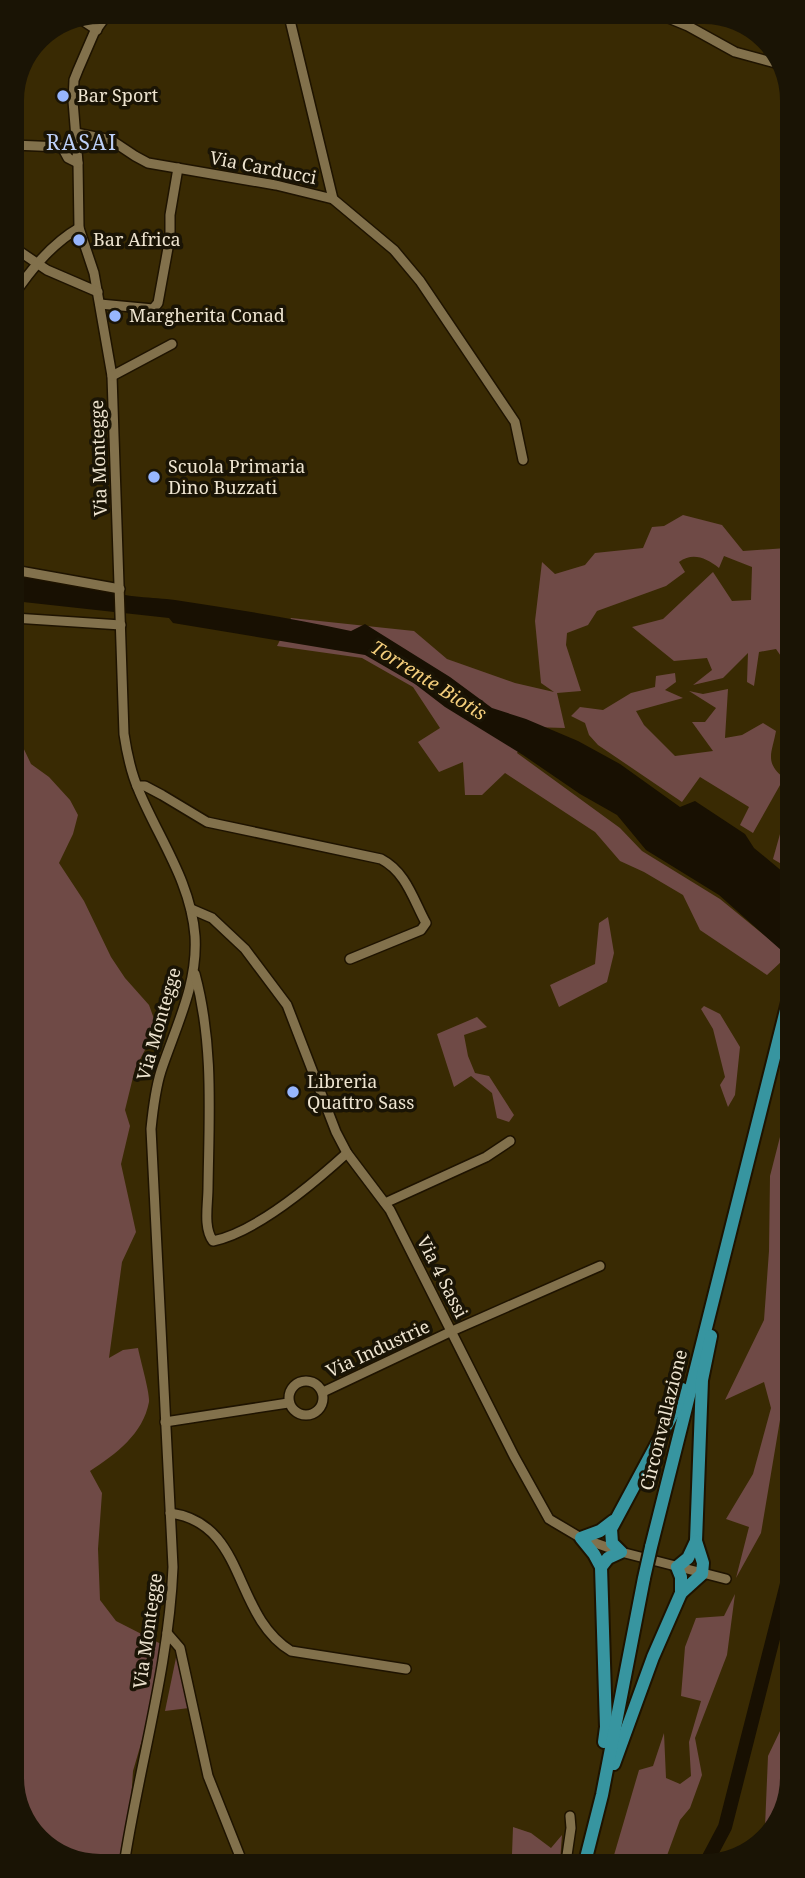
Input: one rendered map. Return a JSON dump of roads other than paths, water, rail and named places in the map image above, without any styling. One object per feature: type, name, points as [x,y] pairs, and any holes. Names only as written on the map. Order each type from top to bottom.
[{"type":"highway","name":"Circonvallazione","points":[[587,1854],[651,1547],[780,1030]]},
{"type":"highway","points":[[601,1567],[608,1558],[621,1552],[612,1543],[615,1519],[676,1408],[705,1312],[710,1309],[714,1324],[702,1380],[696,1541],[703,1563],[702,1574],[681,1593]]},
{"type":"highway","points":[[615,1519],[600,1531],[581,1538],[594,1553],[601,1567],[606,1727],[600,1763],[605,1776],[612,1769],[653,1657],[681,1593],[681,1577],[677,1567],[688,1558],[696,1541]]},
{"type":"street","name":"Via Montegge","points":[[101,24],[75,80],[73,101],[79,228],[94,272],[112,376],[124,734],[136,786],[183,881],[195,938],[189,992],[161,1073],[150,1129],[173,1567],[167,1633],[126,1853]]},
{"type":"street","points":[[291,24],[333,199]]},
{"type":"street","points":[[90,25],[97,30]]},
{"type":"street","points":[[685,25],[735,52],[770,61]]},
{"type":"street","name":"Via Carducci","points":[[76,133],[111,140],[148,163],[276,185],[333,199],[394,250],[421,281],[515,422],[523,460]]},
{"type":"street","points":[[25,145],[62,147],[68,158],[78,163]]},
{"type":"street","points":[[100,304],[153,309],[159,303],[178,168]]},
{"type":"street","points":[[25,279],[36,263],[69,233],[79,228]]},
{"type":"street","points":[[25,255],[65,279],[98,292]]},
{"type":"street","points":[[112,376],[172,344]]},
{"type":"street","points":[[25,573],[120,598]]},
{"type":"street","points":[[25,619],[121,625]]},
{"type":"street","points":[[136,786],[145,786],[207,822],[381,859],[393,865],[403,877],[426,923],[421,930],[350,959]]},
{"type":"street","name":"Via 4 Sassi","points":[[191,909],[212,918],[245,949],[287,1005],[336,1132],[347,1153],[385,1203],[549,1520],[581,1538],[621,1552],[726,1579]]},
{"type":"street","points":[[193,969],[207,1030],[210,1084],[207,1213],[208,1234],[213,1241],[248,1227],[314,1183],[347,1153]]},
{"type":"street","points":[[385,1203],[486,1157],[510,1141]]},
{"type":"street","name":"Via Industrie","points":[[323,1392],[452,1331],[600,1266]]},
{"type":"street","name":"Via Industrie","points":[[306,1380],[316,1384],[323,1392],[322,1407],[311,1416],[297,1414],[288,1403],[289,1392],[296,1383],[306,1380]]},
{"type":"street","name":"Via Industrie","points":[[165,1422],[288,1403]]},
{"type":"street","points":[[170,1513],[202,1522],[217,1536],[229,1555],[258,1618],[276,1642],[291,1651],[405,1669]]},
{"type":"street","points":[[167,1633],[180,1648],[208,1776],[239,1853]]},
{"type":"street","points":[[567,1854],[570,1816]]},
{"type":"water","name":"Torrente Biotis","points":[[25,576],[105,589],[130,596],[263,614],[351,631],[365,624],[450,677],[492,708],[578,741],[620,764],[680,807],[695,801],[745,834],[754,848],[780,870],[780,949],[719,895],[646,850],[617,815],[445,707],[415,684],[365,655],[173,623],[169,618],[25,602]]},
{"type":"waterway","points":[[711,1853],[725,1827],[780,1611]]},
{"type":"place","name":"Bar Sport","points":[[63,96]]},
{"type":"place","name":"Bar Africa","points":[[79,240]]},
{"type":"place","name":"Margherita Conad","points":[[115,316]]},
{"type":"place","name":"Scuola Primaria Dino Buzzati","points":[[154,477]]},
{"type":"place","name":"Libreria Quattro Sass","points":[[293,1092]]},
{"type":"district","name":"RASAI","points":[[82,143]]}]
